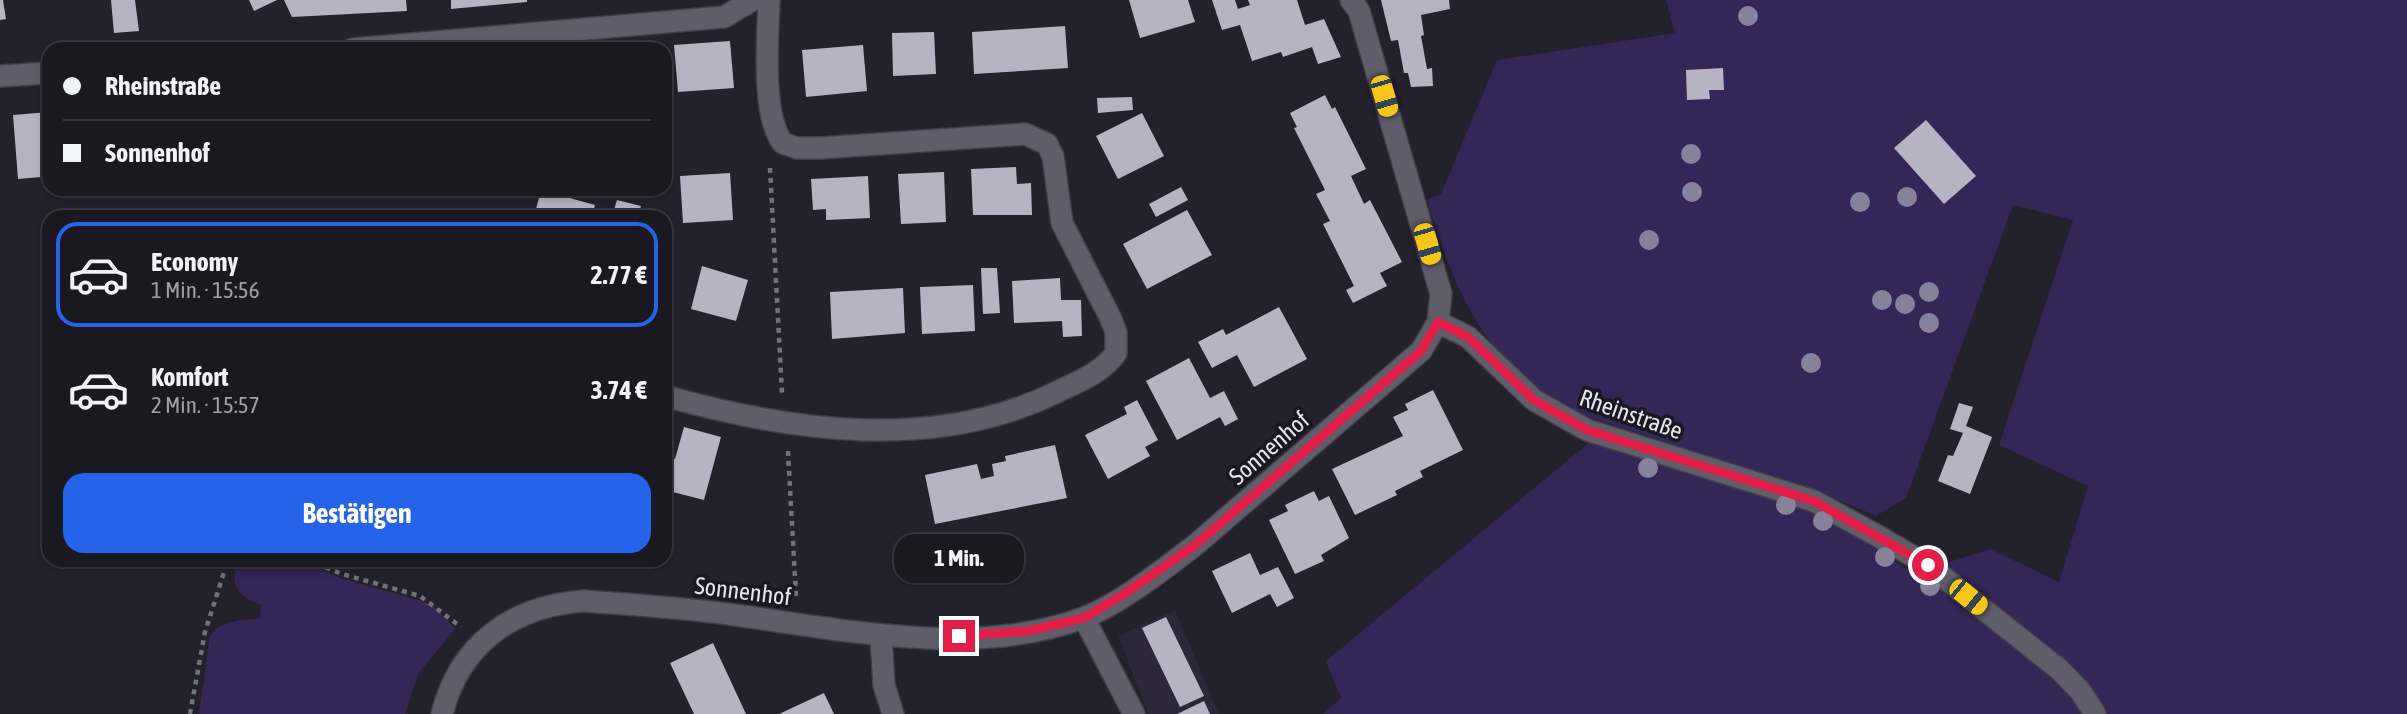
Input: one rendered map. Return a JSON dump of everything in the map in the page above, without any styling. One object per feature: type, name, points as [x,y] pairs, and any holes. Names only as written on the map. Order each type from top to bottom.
[{"type":"street","points":[[435,42],[724,17],[753,0]]},
{"type":"street","points":[[672,398],[719,411],[785,423],[827,428],[923,428],[976,421],[1039,401],[1094,373],[1116,353],[1117,343],[1110,317],[1062,223],[1053,156],[1047,144],[1025,134],[820,148],[797,148],[783,143],[772,125],[767,43],[769,0]]},
{"type":"street","points":[[1351,0],[1359,11],[1441,294],[1438,322]]},
{"type":"street","points":[[0,76],[42,73]]},
{"type":"street","name":"Sonnenhof","points":[[442,714],[457,673],[475,646],[502,624],[537,608],[584,601],[740,615],[881,637],[993,635],[1028,631],[1084,618],[1164,569],[1231,516],[1421,351],[1438,322]]},
{"type":"street","name":"Rheinstraße","points":[[1438,322],[1468,337],[1534,400],[1558,416],[1587,430],[1814,501],[1928,565],[2060,670],[2081,692],[2095,714]]},
{"type":"street","points":[[1084,618],[1134,714]]},
{"type":"street","points":[[881,637],[884,685],[894,714]]},
{"type":"path","points":[[770,174],[785,423]]},
{"type":"path","points":[[787,448],[797,624]]},
{"type":"path","points":[[190,714],[205,632],[226,567]]},
{"type":"path","points":[[324,567],[430,601],[461,627],[475,646]]},
{"type":"shaded area","points":[[1666,0],[2407,0],[2407,714],[1323,714],[1341,698],[1326,661],[1591,441],[1820,514],[1935,587],[1949,562],[1990,549],[2059,582],[2088,486],[1999,445],[2073,220],[2013,205],[1906,498],[1876,516],[1819,492],[1567,410],[1513,367],[1476,320],[1449,264],[1427,200],[1441,194],[1497,60],[1675,33]]},
{"type":"shaded area","points":[[236,567],[314,567],[340,578],[425,602],[434,606],[455,629],[418,674],[405,714],[199,714],[210,636],[226,624],[260,619],[261,605],[240,593],[235,577]]},
{"type":"shaded area","points":[[1175,610],[1219,714],[1149,714],[1118,636]]},
{"type":"building","points":[[0,0],[3,0],[6,19],[0,20]]},
{"type":"building","points":[[111,0],[135,0],[139,31],[114,33]]},
{"type":"building","points":[[249,0],[277,0],[254,11]]},
{"type":"building","points":[[284,0],[406,0],[407,11],[292,17]]},
{"type":"building","points":[[451,0],[527,0],[527,2],[451,9]]},
{"type":"building","points":[[1129,0],[1188,0],[1195,22],[1140,38]]},
{"type":"building","points":[[1212,0],[1235,0],[1238,9],[1250,5],[1248,0],[1297,0],[1305,25],[1324,19],[1341,57],[1318,64],[1312,47],[1283,57],[1281,52],[1252,61],[1240,25],[1222,30]]},
{"type":"building","points":[[1381,0],[1449,0],[1450,9],[1421,15],[1424,35],[1421,36],[1427,69],[1432,68],[1433,86],[1411,87],[1408,73],[1404,73],[1398,40],[1391,41]]},
{"type":"building","points":[[1065,26],[1068,68],[974,74],[972,32]]},
{"type":"building","points":[[934,32],[936,74],[893,76],[892,33]]},
{"type":"building","points":[[730,41],[734,88],[678,92],[674,45]]},
{"type":"building","points":[[863,45],[867,91],[806,97],[802,50]]},
{"type":"building","points":[[1723,68],[1724,90],[1709,90],[1710,99],[1687,100],[1686,70]]},
{"type":"building","points":[[1325,95],[1332,109],[1335,107],[1366,169],[1351,176],[1364,204],[1370,200],[1402,262],[1380,273],[1387,286],[1353,303],[1346,290],[1354,286],[1323,224],[1330,221],[1316,194],[1325,190],[1294,128],[1297,127],[1290,113]]},
{"type":"building","points":[[1132,97],[1133,110],[1098,113],[1097,98]]},
{"type":"building","points":[[42,113],[41,177],[18,179],[13,115]]},
{"type":"building","points":[[1142,113],[1164,156],[1118,179],[1096,136]]},
{"type":"building","points":[[1926,120],[1976,176],[1944,204],[1894,148]]},
{"type":"building","points":[[1016,167],[1017,184],[1031,183],[1032,215],[973,215],[971,169]]},
{"type":"building","points":[[944,172],[946,222],[901,224],[898,174]]},
{"type":"building","points":[[730,173],[733,220],[683,223],[680,176]]},
{"type":"building","points":[[868,176],[870,218],[826,220],[826,209],[813,210],[811,179]]},
{"type":"building","points":[[1181,187],[1188,200],[1156,217],[1149,204]]},
{"type":"building","points":[[539,196],[563,196],[595,205],[594,210],[536,210]]},
{"type":"building","points":[[617,200],[641,206],[640,210],[614,210]]},
{"type":"building","points":[[1187,210],[1212,255],[1147,289],[1123,244]]},
{"type":"building","points":[[702,266],[748,280],[736,321],[691,309]]},
{"type":"building","points":[[981,268],[997,268],[1000,313],[983,314]]},
{"type":"building","points":[[1060,278],[1061,300],[1081,300],[1082,336],[1063,337],[1062,321],[1014,323],[1012,281]]},
{"type":"building","points":[[973,285],[975,331],[922,334],[920,287]]},
{"type":"building","points":[[903,288],[905,333],[832,339],[830,292]]},
{"type":"building","points":[[1279,307],[1307,359],[1254,387],[1237,355],[1212,368],[1198,342],[1223,329],[1226,335]]},
{"type":"building","points":[[1189,358],[1210,398],[1224,391],[1238,419],[1225,426],[1220,417],[1177,440],[1146,381]]},
{"type":"building","points":[[1433,390],[1463,450],[1420,471],[1423,477],[1395,491],[1397,495],[1355,515],[1332,469],[1403,436],[1393,417],[1408,410],[1405,404]]},
{"type":"building","points":[[1137,400],[1158,440],[1145,447],[1150,456],[1108,479],[1085,435],[1127,414],[1124,407]]},
{"type":"building","points":[[1959,403],[1973,407],[1966,426],[1992,437],[1970,494],[1938,481],[1948,455],[1953,456],[1963,433],[1950,429]]},
{"type":"building","points":[[684,427],[721,437],[704,500],[672,492],[672,458],[675,459]]},
{"type":"building","points":[[1055,445],[1067,498],[935,524],[925,475],[977,464],[981,479],[994,476],[992,464],[1006,461],[1005,456]]},
{"type":"building","points":[[1314,491],[1319,501],[1329,496],[1349,538],[1321,555],[1324,561],[1295,574],[1269,520],[1288,511],[1285,505]]},
{"type":"building","points":[[1250,553],[1260,575],[1278,567],[1294,598],[1277,607],[1270,594],[1232,613],[1212,571]]},
{"type":"building","points":[[1166,617],[1204,696],[1180,707],[1142,628]]},
{"type":"building","points":[[713,643],[746,714],[694,714],[670,663]]},
{"type":"building","points":[[824,693],[834,714],[779,714]]},
{"type":"building","points":[[1204,701],[1210,714],[1177,714]]},
{"type":"route","points":[[959,636],[1028,631],[1084,618],[1164,569],[1231,516],[1421,351],[1438,322],[1468,337],[1534,400],[1558,416],[1587,430],[1814,501],[1928,565]]}]
